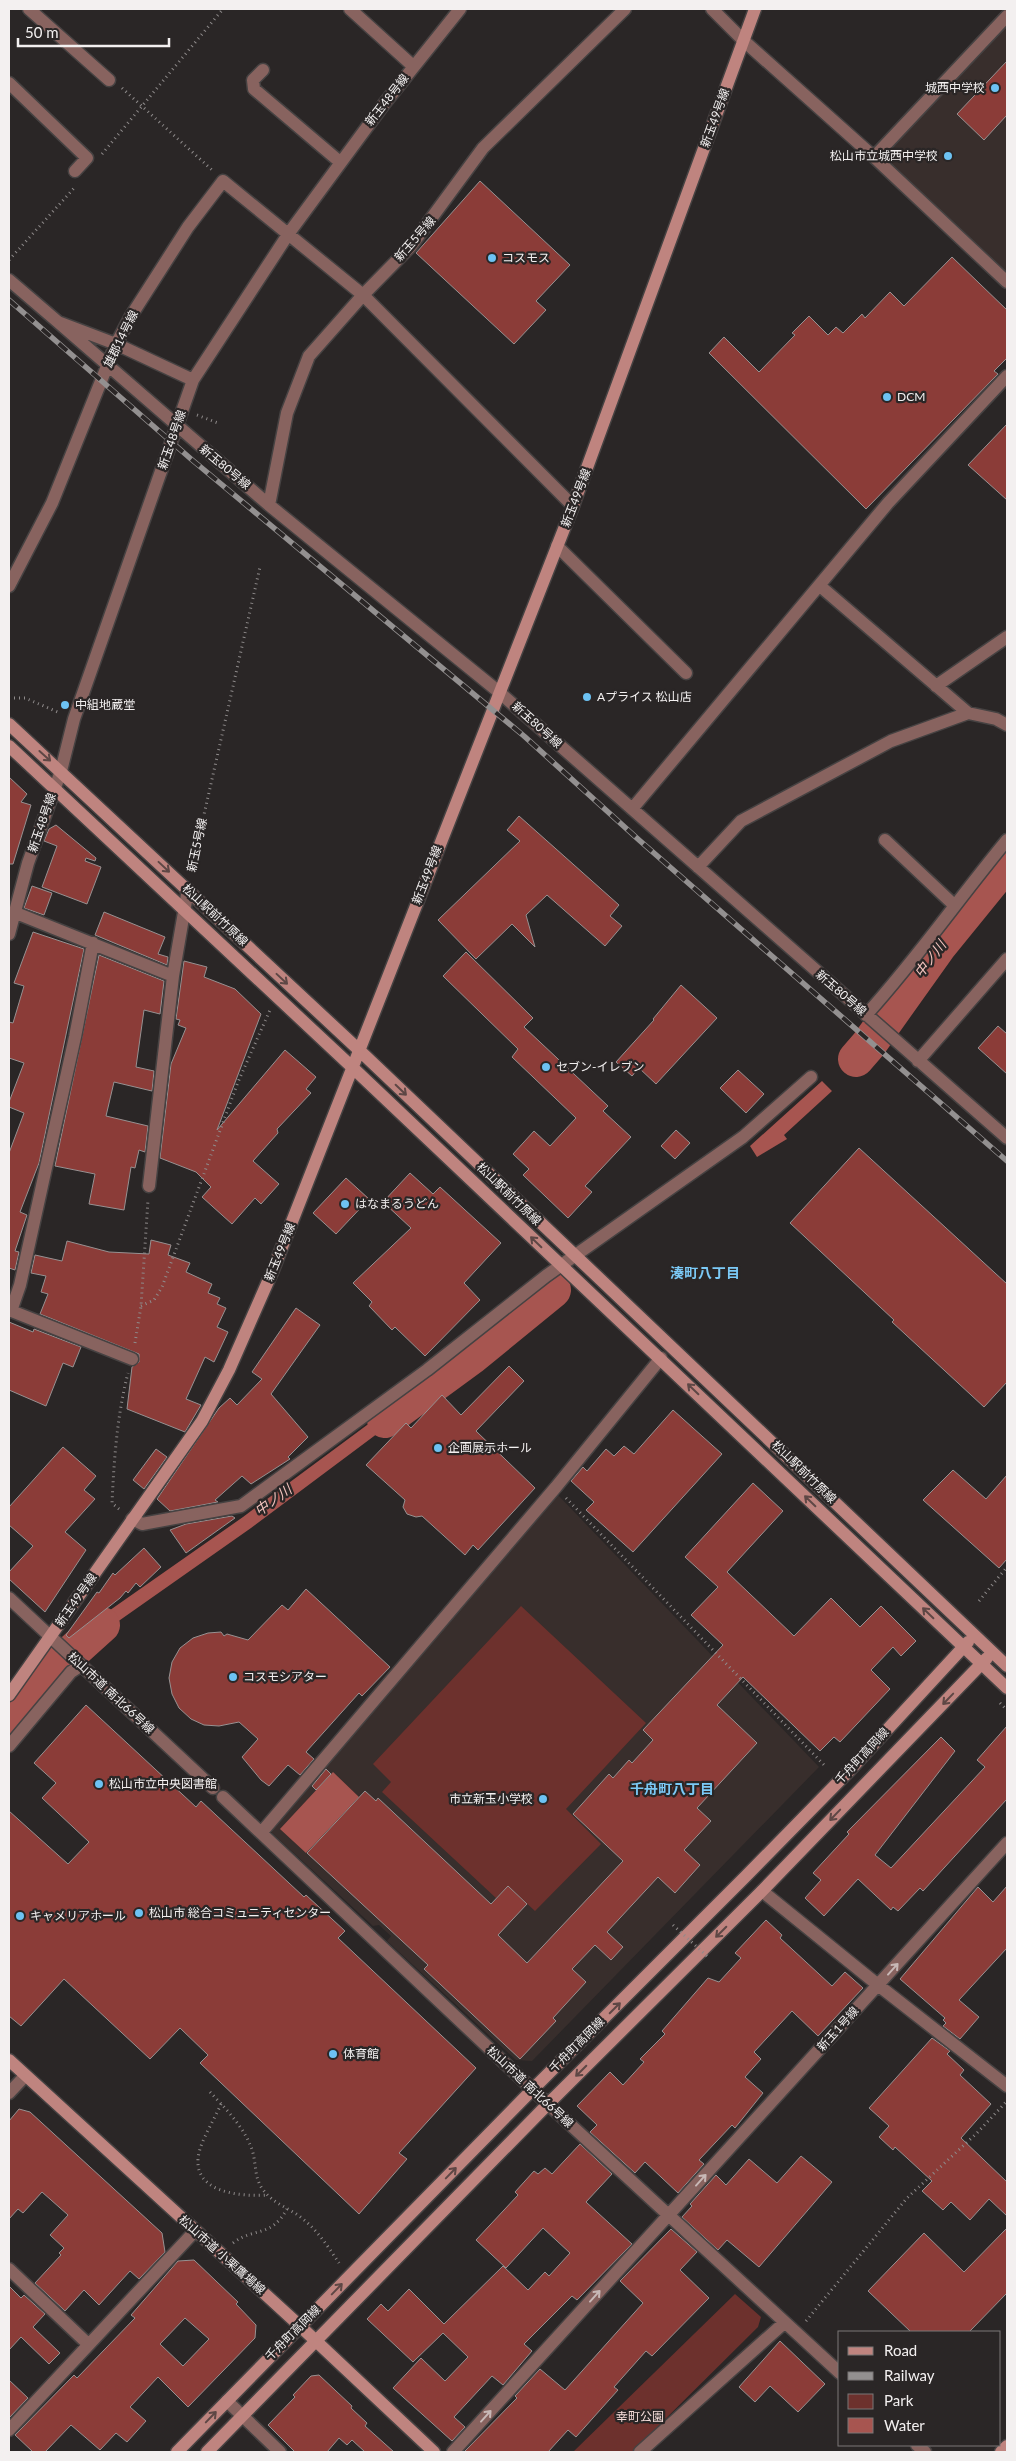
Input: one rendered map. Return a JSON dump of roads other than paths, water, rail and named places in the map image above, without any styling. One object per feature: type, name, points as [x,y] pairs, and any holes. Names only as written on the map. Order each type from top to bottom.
[{"type":"street","points":[[29,9],[109,80]]},
{"type":"street","points":[[350,9],[413,66]]},
{"type":"street","name":"新玉48号線","points":[[9,934],[28,863],[61,771],[74,719],[193,380],[289,233],[340,162],[413,66],[460,9]]},
{"type":"street","name":"新玉5号線","points":[[269,505],[287,413],[309,356],[320,341],[421,233],[490,141],[625,9]]},
{"type":"street","points":[[712,9],[744,41],[874,157],[1007,282]]},
{"type":"street","name":"新玉49号線","points":[[9,1695],[202,1421],[229,1370],[273,1270],[573,506],[755,9]]},
{"type":"street","points":[[874,157],[1007,16]]},
{"type":"street","points":[[263,70],[253,80],[254,89],[340,162]]},
{"type":"street","points":[[9,83],[88,158],[79,174]]},
{"type":"street","name":"雄郡14号線","points":[[9,586],[52,503],[116,344],[131,316],[188,227],[223,181],[289,233]]},
{"type":"street","points":[[289,233],[362,295],[573,506]]},
{"type":"street","name":"新玉80号線","points":[[9,280],[269,505],[499,692],[1007,1138]]},
{"type":"street","points":[[58,322],[116,344],[193,380]]},
{"type":"street","points":[[632,809],[888,503],[1007,376]]},
{"type":"street","points":[[557,546],[686,673]]},
{"type":"street","points":[[820,586],[968,713],[996,719],[1007,725]]},
{"type":"street","points":[[936,686],[1007,637]]},
{"type":"street","points":[[698,867],[741,822],[891,741],[968,713]]},
{"type":"street","name":"松山駅前竹原線","points":[[9,724],[359,1050],[1007,1666]]},
{"type":"street","name":"松山駅前竹原線","points":[[9,746],[661,1358],[1007,1688]]},
{"type":"street","points":[[886,840],[954,905]]},
{"type":"street","points":[[870,1019],[888,991],[1007,840]]},
{"type":"street","name":"新玉5号線","points":[[149,1186],[173,976],[188,890]]},
{"type":"street","points":[[16,913],[173,976]]},
{"type":"street","points":[[93,943],[75,1037],[22,1275],[10,1310],[132,1359]]},
{"type":"street","points":[[918,1061],[1007,959]]},
{"type":"street","points":[[132,1519],[142,1524],[241,1506],[427,1370],[561,1266],[743,1137],[811,1077]]},
{"type":"street","points":[[261,1833],[556,1487],[672,1346]]},
{"type":"street","name":"松山市道 南北66号線","points":[[9,1598],[548,2104],[838,2372]]},
{"type":"street","name":"千舟町高岡線","points":[[177,2452],[533,2089],[850,1770],[975,1634]]},
{"type":"street","name":"千舟町高岡線","points":[[207,2452],[548,2104],[762,1891],[992,1652]]},
{"type":"street","points":[[9,1746],[72,1672],[72,1658]]},
{"type":"street","name":"新玉1号線","points":[[453,2452],[1007,1843]]},
{"type":"street","points":[[746,1876],[878,1985],[1007,2086]]},
{"type":"street","name":"松山市道 小栗鷹場線","points":[[9,2060],[300,2326],[434,2452]]},
{"type":"street","points":[[9,2093],[25,2076]]},
{"type":"street","points":[[9,2430],[196,2231]]},
{"type":"street","points":[[9,2269],[88,2344]]},
{"type":"street","points":[[640,2452],[784,2323]]},
{"type":"street","points":[[227,2401],[280,2452]]},
{"type":"street","points":[[1001,2452],[1007,2446]]},
{"type":"water","points":[[822,1081],[832,1091],[784,1135],[787,1139],[757,1157],[750,1146]]},
{"type":"water","points":[[548,1285],[558,1293],[473,1363],[455,1374],[448,1365]]},
{"type":"water","points":[[421,1385],[429,1395],[251,1528],[103,1632],[78,1653],[68,1644],[93,1622],[243,1517]]},
{"type":"water","points":[[56,1657],[66,1666],[9,1735],[9,1714]]},
{"type":"water","points":[[333,1772],[359,1797],[306,1853],[280,1829]]},
{"type":"waterway","name":"中ノ川","points":[[856,1059],[869,1044],[938,947],[1007,862]]},
{"type":"waterway","name":"中ノ川","points":[[385,1420],[471,1357],[553,1290]]},
{"type":"waterway","name":"中ノ川","points":[[9,1726],[61,1662],[102,1625]]},
{"type":"railway","points":[[9,300],[191,459],[524,736],[639,840],[1007,1161]]},
{"type":"place","name":"城西中学校","points":[[995,88]]},
{"type":"place","name":"松山市立城西中学校","points":[[948,156]]},
{"type":"place","name":"コスモス","points":[[492,258]]},
{"type":"place","name":"DCM","points":[[887,397]]},
{"type":"place","name":"Aプライス 松山店","points":[[587,697]]},
{"type":"place","name":"中組地蔵堂","points":[[65,705]]},
{"type":"place","name":"セブン-イレブン","points":[[546,1067]]},
{"type":"place","name":"はなまるうどん","points":[[345,1204]]},
{"type":"place","name":"企画展示ホール","points":[[438,1448]]},
{"type":"place","name":"コスモシアター","points":[[233,1677]]},
{"type":"place","name":"松山市立中央図書館","points":[[99,1784]]},
{"type":"place","name":"市立新玉小学校","points":[[543,1799]]},
{"type":"place","name":"松山市 総合コミュニティセンター","points":[[139,1913]]},
{"type":"place","name":"キャメリアホール","points":[[20,1916]]},
{"type":"place","name":"体育館","points":[[333,2054]]},
{"type":"district","name":"湊町八丁目","points":[[705,1273]]},
{"type":"district","name":"千舟町八丁目","points":[[672,1789]]},
{"type":"park label","name":"幸町公園","points":[[640,2417]]}]
